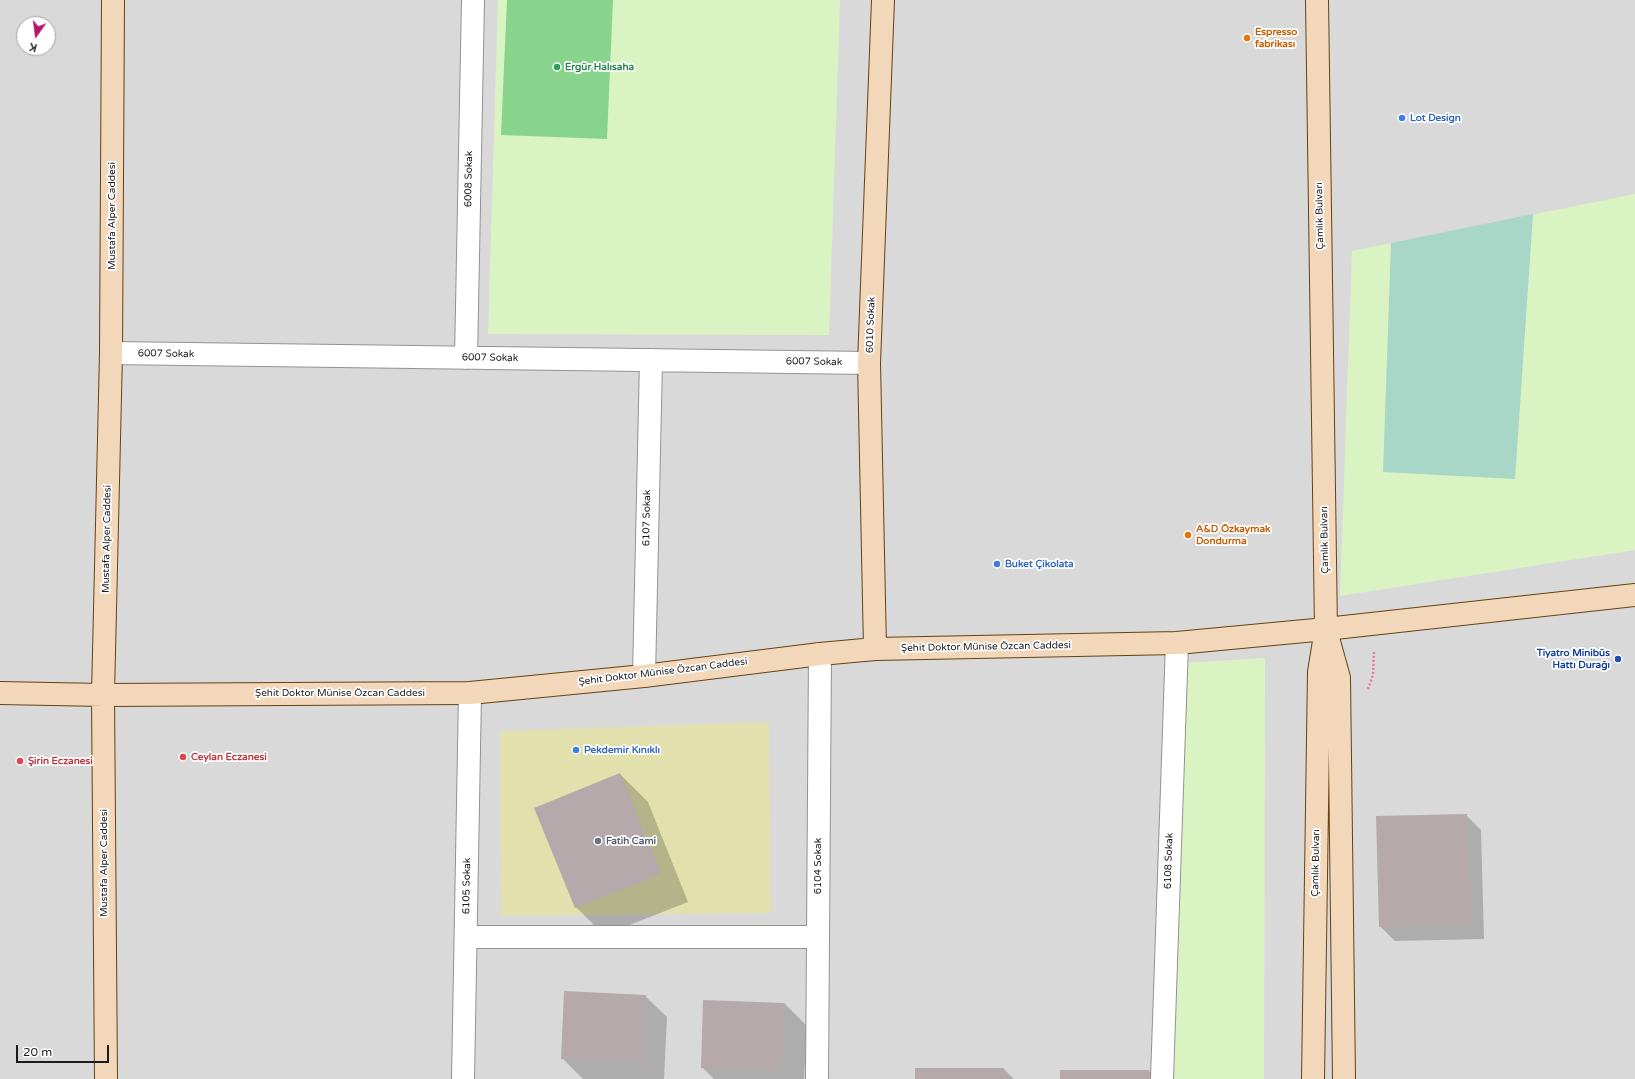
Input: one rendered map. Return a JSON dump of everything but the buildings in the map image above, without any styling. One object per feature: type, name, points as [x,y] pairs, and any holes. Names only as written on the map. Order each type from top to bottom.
[{"type":"street","name":"Mustafa Alper Caddesi","points":[[106,1079],[103,695],[111,354],[113,0]]},
{"type":"street","name":"6008 Sokak","points":[[466,358],[473,0]]},
{"type":"street","name":"6010 Sokak","points":[[875,649],[869,363],[883,0]]},
{"type":"street","name":"Çamlık Bulvarı","points":[[1313,1079],[1319,672],[1326,629],[1317,0]]},
{"type":"street","name":"6007 Sokak","points":[[111,354],[869,363]]},
{"type":"street","name":"6107 Sokak","points":[[644,676],[651,360]]},
{"type":"street","name":"Şehit Doktor Münise Özcan Caddesi","points":[[0,693],[103,695],[470,693],[644,676],[820,654],[875,649],[1177,643],[1326,629],[1635,595]]},
{"type":"street","points":[[1326,629],[1339,678],[1344,1079]]},
{"type":"street","name":"6108 Sokak","points":[[1162,1079],[1177,643]]},
{"type":"street","name":"6104 Sokak","points":[[817,1079],[820,654]]},
{"type":"street","name":"6105 Sokak","points":[[463,1079],[470,693]]},
{"type":"street","points":[[466,937],[818,937]]},
{"type":"shaded area","points":[[0,0],[1635,0],[1635,1079],[0,1079]]},
{"type":"shaded area","points":[[498,0],[840,0],[829,335],[488,334]]},
{"type":"shaded area","points":[[1635,194],[1635,550],[1340,596],[1352,251]]},
{"type":"shaded area","points":[[1533,214],[1515,479],[1383,472],[1391,243]]},
{"type":"shaded area","points":[[1265,658],[1264,1079],[1168,1079],[1183,663]]},
{"type":"shaded area","points":[[769,722],[771,913],[501,916],[500,731]]},
{"type":"green space","name":"Ergür Halısaha","points":[[507,0],[613,0],[607,139],[501,135]]},
{"type":"place","name":"Espresso fabrikası","points":[[1247,38]]},
{"type":"place","name":"Ergür Halısaha","points":[[557,67]]},
{"type":"place","name":"Lot Design","points":[[1402,118]]},
{"type":"place","name":"A&D Özkaymak Dondurma","points":[[1188,535]]},
{"type":"place","name":"Buket Çikolata","points":[[997,564]]},
{"type":"place","name":"Tiyatro Minibüs Hattı Durağı","points":[[1618,659]]},
{"type":"place","name":"Pekdemir Kınıklı","points":[[576,750]]},
{"type":"place","name":"Ceylan Eczanesi","points":[[183,757]]},
{"type":"place","name":"Şirin Eczanesi","points":[[20,761]]},
{"type":"place","name":"Fatih Cami","points":[[598,841]]}]
